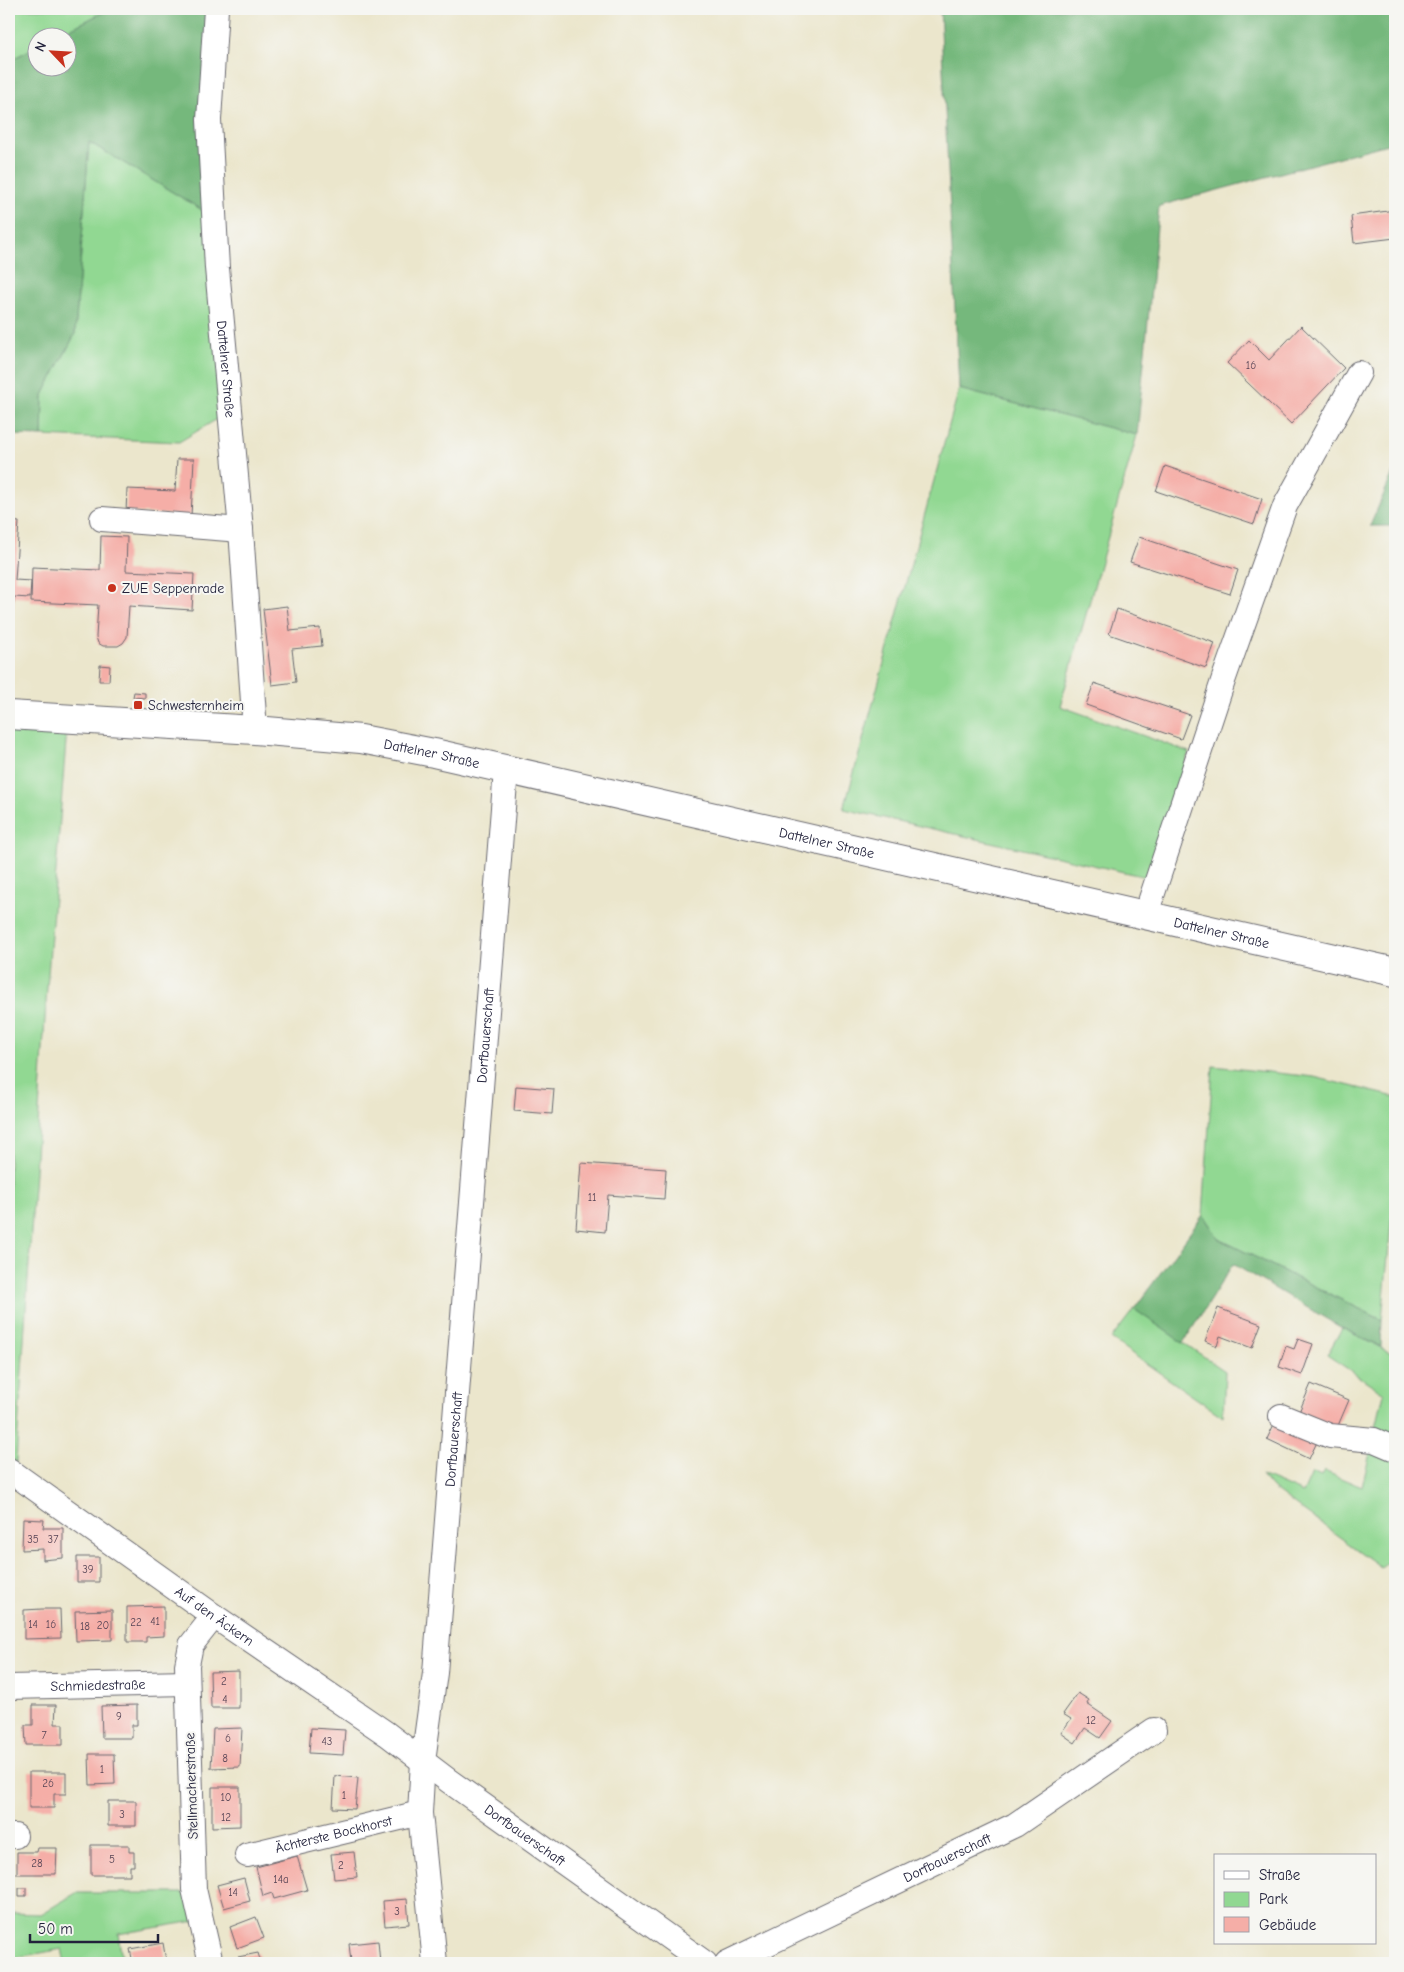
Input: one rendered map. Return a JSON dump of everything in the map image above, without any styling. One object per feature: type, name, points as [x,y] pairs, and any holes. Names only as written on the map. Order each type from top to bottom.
[{"type":"main road","name":"Dattelner Straße","points":[[9,715],[255,730],[361,739],[434,753],[1395,972]]},
{"type":"street","name":"Dattelner Straße","points":[[216,9],[209,120],[217,268],[241,530],[255,730]]},
{"type":"street","points":[[1146,914],[1224,678],[1285,506],[1359,373]]},
{"type":"street","points":[[102,519],[241,530]]},
{"type":"street","name":"Dorfbauerschaft","points":[[506,770],[436,1663],[423,1761],[705,1963]]},
{"type":"street","points":[[1281,1416],[1330,1436],[1374,1440],[1395,1450]]},
{"type":"street","name":"Auf den Äckern","points":[[9,1470],[214,1616],[387,1734],[423,1761]]},
{"type":"street","name":"Stellmacherstraße","points":[[211,1963],[194,1889],[187,1665],[191,1646],[214,1616]]},
{"type":"street","name":"Schmiedestraße","points":[[9,1687],[187,1683]]},
{"type":"street","name":"Dorfbauerschaft","points":[[727,1963],[1015,1824],[1154,1730]]},
{"type":"street","points":[[423,1761],[420,1813],[435,1963]]},
{"type":"street","name":"Ächterste Bockhorst","points":[[247,1855],[420,1813]]},
{"type":"green space","points":[[9,9],[110,9],[72,28],[28,28],[28,51],[9,61]]},
{"type":"green space","points":[[110,9],[212,9],[209,214],[89,142],[75,334],[43,395],[42,436],[9,435],[9,61],[28,51],[28,78],[78,78],[78,28],[72,28]]},
{"type":"green space","points":[[940,9],[1395,9],[1395,142],[1159,206],[1137,435],[959,389]]},
{"type":"green space","points":[[89,142],[209,214],[224,415],[179,442],[42,436],[43,395],[75,334]]},
{"type":"green space","points":[[959,389],[1137,435],[1060,706],[1189,752],[1146,877],[844,809]]},
{"type":"green space","points":[[1395,468],[1395,526],[1370,526]]},
{"type":"green space","points":[[9,725],[67,728],[47,988],[16,1463],[9,1457]]},
{"type":"green space","points":[[1213,1066],[1314,1077],[1395,1097],[1395,1181],[1382,1320],[1219,1239],[1203,1215]]},
{"type":"green space","points":[[1203,1215],[1219,1239],[1382,1320],[1381,1347],[1342,1328],[1233,1264],[1183,1343],[1134,1309]]},
{"type":"green space","points":[[1134,1309],[1225,1371],[1223,1417],[1111,1339]]},
{"type":"green space","points":[[1342,1328],[1395,1355],[1395,1556],[1381,1567],[1273,1489],[1261,1475],[1303,1493],[1312,1473],[1321,1477],[1324,1471],[1362,1487],[1384,1393],[1327,1355]]},
{"type":"green space","points":[[76,1893],[190,1893],[195,1921],[118,1934],[123,1963],[65,1963],[62,1949],[9,1959],[9,1913],[41,1914]]},
{"type":"building","points":[[1395,210],[1395,238],[1354,243],[1351,216]]},
{"type":"building","points":[[1301,326],[1344,368],[1291,424],[1227,363],[1249,340],[1269,360]]},
{"type":"building","points":[[177,459],[194,459],[191,516],[126,512],[127,489],[175,491]]},
{"type":"building","points":[[1165,466],[1262,499],[1254,524],[1156,491]]},
{"type":"building","points":[[9,521],[19,522],[15,580],[31,581],[30,598],[14,597],[12,629],[9,629]]},
{"type":"building","name":"ZUE Seppenrade","points":[[101,536],[127,537],[126,571],[194,574],[192,610],[129,606],[127,637],[118,646],[103,646],[98,643],[96,637],[98,605],[31,602],[32,567],[100,570]]},
{"type":"building","points":[[1139,537],[1238,570],[1230,594],[1130,562]]},
{"type":"building","points":[[287,606],[290,631],[320,628],[322,646],[292,649],[296,682],[272,685],[263,609]]},
{"type":"building","points":[[1117,609],[1215,643],[1206,668],[1109,634]]},
{"type":"building","points":[[100,665],[110,666],[109,681],[99,681]]},
{"type":"building","points":[[1094,683],[1190,715],[1181,739],[1086,705]]},
{"type":"building","points":[[134,692],[145,693],[145,698],[133,697]]},
{"type":"building","points":[[516,1086],[554,1089],[552,1114],[514,1111]]},
{"type":"building","points":[[581,1163],[666,1169],[664,1199],[608,1195],[605,1232],[576,1229]]},
{"type":"building","points":[[1218,1308],[1261,1324],[1252,1348],[1220,1336],[1217,1346],[1205,1341]]},
{"type":"building","points":[[1298,1339],[1313,1344],[1302,1375],[1279,1367],[1286,1346],[1294,1349]]},
{"type":"building","points":[[1311,1384],[1349,1400],[1337,1428],[1299,1412]]},
{"type":"building","points":[[1276,1420],[1318,1440],[1309,1459],[1267,1439]]},
{"type":"building","points":[[23,1519],[44,1520],[43,1528],[63,1528],[63,1558],[43,1560],[43,1549],[22,1550]]},
{"type":"building","points":[[77,1557],[99,1557],[99,1582],[77,1582]]},
{"type":"building","points":[[164,1606],[164,1636],[146,1637],[146,1642],[127,1642],[127,1607]]},
{"type":"building","points":[[60,1609],[61,1638],[24,1639],[24,1610]]},
{"type":"building","points":[[112,1610],[112,1640],[76,1641],[75,1611]]},
{"type":"building","points":[[239,1671],[239,1708],[211,1708],[210,1672]]},
{"type":"building","points":[[1078,1693],[1089,1700],[1087,1704],[1112,1721],[1100,1738],[1085,1728],[1075,1743],[1061,1733],[1071,1719],[1063,1714]]},
{"type":"building","points":[[33,1705],[56,1705],[55,1724],[63,1724],[63,1745],[26,1745],[25,1725],[33,1725]]},
{"type":"building","points":[[137,1705],[137,1725],[132,1725],[132,1738],[102,1738],[101,1706]]},
{"type":"building","points":[[242,1728],[240,1767],[211,1768],[213,1729]]},
{"type":"building","points":[[311,1728],[345,1730],[343,1755],[309,1753]]},
{"type":"building","points":[[89,1754],[114,1754],[115,1784],[90,1785]]},
{"type":"building","points":[[29,1772],[66,1772],[66,1794],[54,1794],[54,1808],[29,1808]]},
{"type":"building","points":[[335,1776],[358,1778],[355,1809],[333,1808]]},
{"type":"building","points":[[212,1787],[240,1787],[240,1826],[212,1827]]},
{"type":"building","points":[[108,1801],[136,1801],[136,1826],[108,1826]]},
{"type":"building","points":[[91,1845],[129,1845],[129,1852],[134,1852],[134,1866],[130,1866],[130,1875],[91,1875]]},
{"type":"building","points":[[37,1848],[57,1848],[56,1874],[17,1874],[17,1852],[36,1852]]},
{"type":"building","points":[[354,1852],[357,1877],[334,1879],[331,1854]]},
{"type":"building","points":[[297,1856],[307,1890],[274,1899],[272,1893],[263,1896],[256,1867]]},
{"type":"building","points":[[244,1878],[250,1901],[224,1908],[217,1885]]},
{"type":"building","points":[[19,1888],[26,1888],[26,1896],[19,1896]]},
{"type":"building","points":[[407,1899],[409,1924],[385,1926],[383,1901]]},
{"type":"building","points":[[256,1917],[264,1938],[237,1948],[230,1927]]},
{"type":"building","points":[[378,1941],[380,1963],[351,1962],[349,1944]]},
{"type":"building","points":[[163,1943],[166,1961],[175,1959],[176,1963],[133,1963],[130,1949]]},
{"type":"building","points":[[258,1953],[261,1963],[239,1963],[238,1957]]},
{"type":"place","name":"ZUE Seppenrade","points":[[112,588]]},
{"type":"place","name":"Schwesternheim","points":[[138,705]]}]
